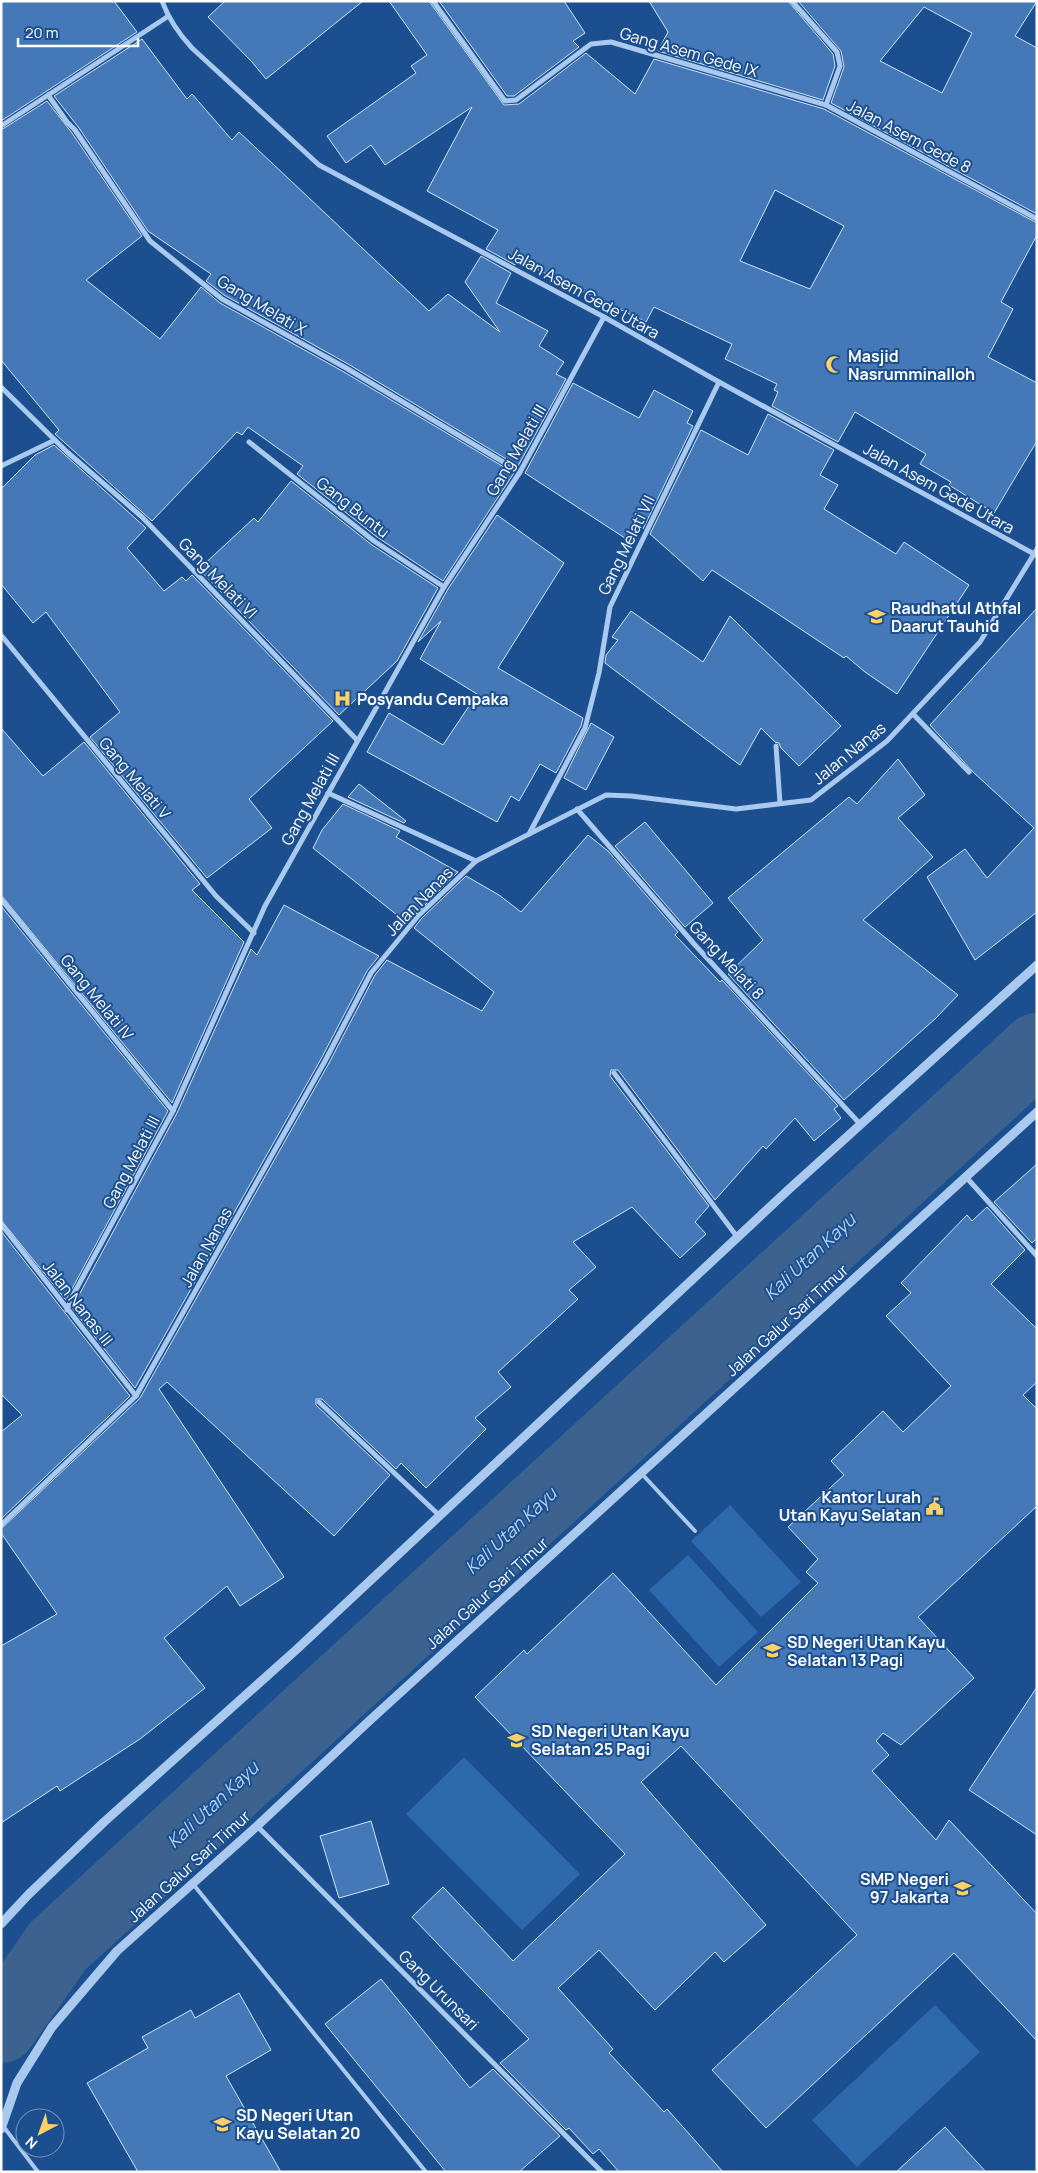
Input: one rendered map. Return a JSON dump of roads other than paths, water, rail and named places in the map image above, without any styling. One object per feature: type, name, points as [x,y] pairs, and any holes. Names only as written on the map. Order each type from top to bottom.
[{"type":"street","name":"Jalan Asem Gede Utara","points":[[162,1],[167,17],[176,31],[192,48],[319,165],[604,317],[719,382],[1036,553]]},
{"type":"street","name":"Gang Asem Gede IX","points":[[433,1],[505,101],[516,100],[591,44],[611,42],[826,105]]},
{"type":"street","name":"Jalan Asem Gede 8","points":[[792,1],[837,52],[840,66],[826,105],[1037,219]]},
{"type":"street","points":[[1,126],[167,17]]},
{"type":"street","name":"Gang Melati X","points":[[48,95],[75,130],[150,241],[222,299],[346,368],[520,472]]},
{"type":"street","name":"Gang Melati III","points":[[67,1310],[72,1297],[173,1111],[265,906],[444,587],[520,472],[604,317]]},
{"type":"street","name":"Gang Melati VII","points":[[528,835],[585,728],[600,673],[610,607],[719,382]]},
{"type":"street","name":"Gang Melati VI","points":[[1,387],[55,440],[142,517],[357,740]]},
{"type":"street","points":[[1,466],[55,440]]},
{"type":"street","name":"Gang Buntu","points":[[249,442],[374,540],[444,587]]},
{"type":"street","name":"Jalan Nanas","points":[[1,1525],[136,1396],[325,1062],[371,973],[419,915],[476,862],[606,795],[736,808],[811,800],[887,742],[980,642],[1036,553]]},
{"type":"street","name":"Gang Melati V","points":[[1,635],[216,896],[254,932]]},
{"type":"street","points":[[912,714],[969,772]]},
{"type":"street","points":[[776,746],[780,803]]},
{"type":"street","points":[[328,793],[476,862]]},
{"type":"street","name":"Gang Melati 8","points":[[577,809],[695,945],[835,1094],[861,1125]]},
{"type":"street","name":"Gang Melati IV","points":[[1,899],[173,1111]]},
{"type":"street","points":[[1,1924],[28,1894],[104,1822],[296,1650],[738,1238],[1037,965]]},
{"type":"street","points":[[614,1073],[738,1238]]},
{"type":"street","name":"Jalan Galur Sari Timur","points":[[2,2127],[17,2083],[52,2027],[117,1951],[257,1826],[368,1722],[1037,1112]]},
{"type":"street","points":[[966,1177],[1037,1256]]},
{"type":"street","name":"Jalan Nanas III","points":[[1,1224],[136,1396]]},
{"type":"street","points":[[319,1402],[440,1516]]},
{"type":"street","name":"Gang Urunsari","points":[[257,1826],[602,2172]]},
{"type":"lane","points":[[641,1473],[695,1531]]},
{"type":"lane","points":[[192,1883],[426,2172]]},
{"type":"lane","points":[[2,2127],[38,2172]]},
{"type":"waterway","name":"Kali Utan Kayu","points":[[1,2027],[58,1946],[1037,1049]]},
{"type":"place","name":"Masjid Nasrumminalloh","points":[[834,365]]},
{"type":"place","name":"Raudhatul Athfal Daarut Tauhid","points":[[877,617]]},
{"type":"place","name":"Posyandu Cempaka","points":[[343,699]]},
{"type":"place","name":"Kantor Lurah Utan Kayu Selatan","points":[[935,1506]]},
{"type":"place","name":"SD Negeri Utan Kayu Selatan 13 Pagi","points":[[773,1651]]},
{"type":"place","name":"SD Negeri Utan Kayu Selatan 25 Pagi","points":[[517,1740]]},
{"type":"place","name":"SMP Negeri 97 Jakarta","points":[[963,1888]]},
{"type":"place","name":"SD Negeri Utan Kayu Selatan 20","points":[[222,2124]]}]
